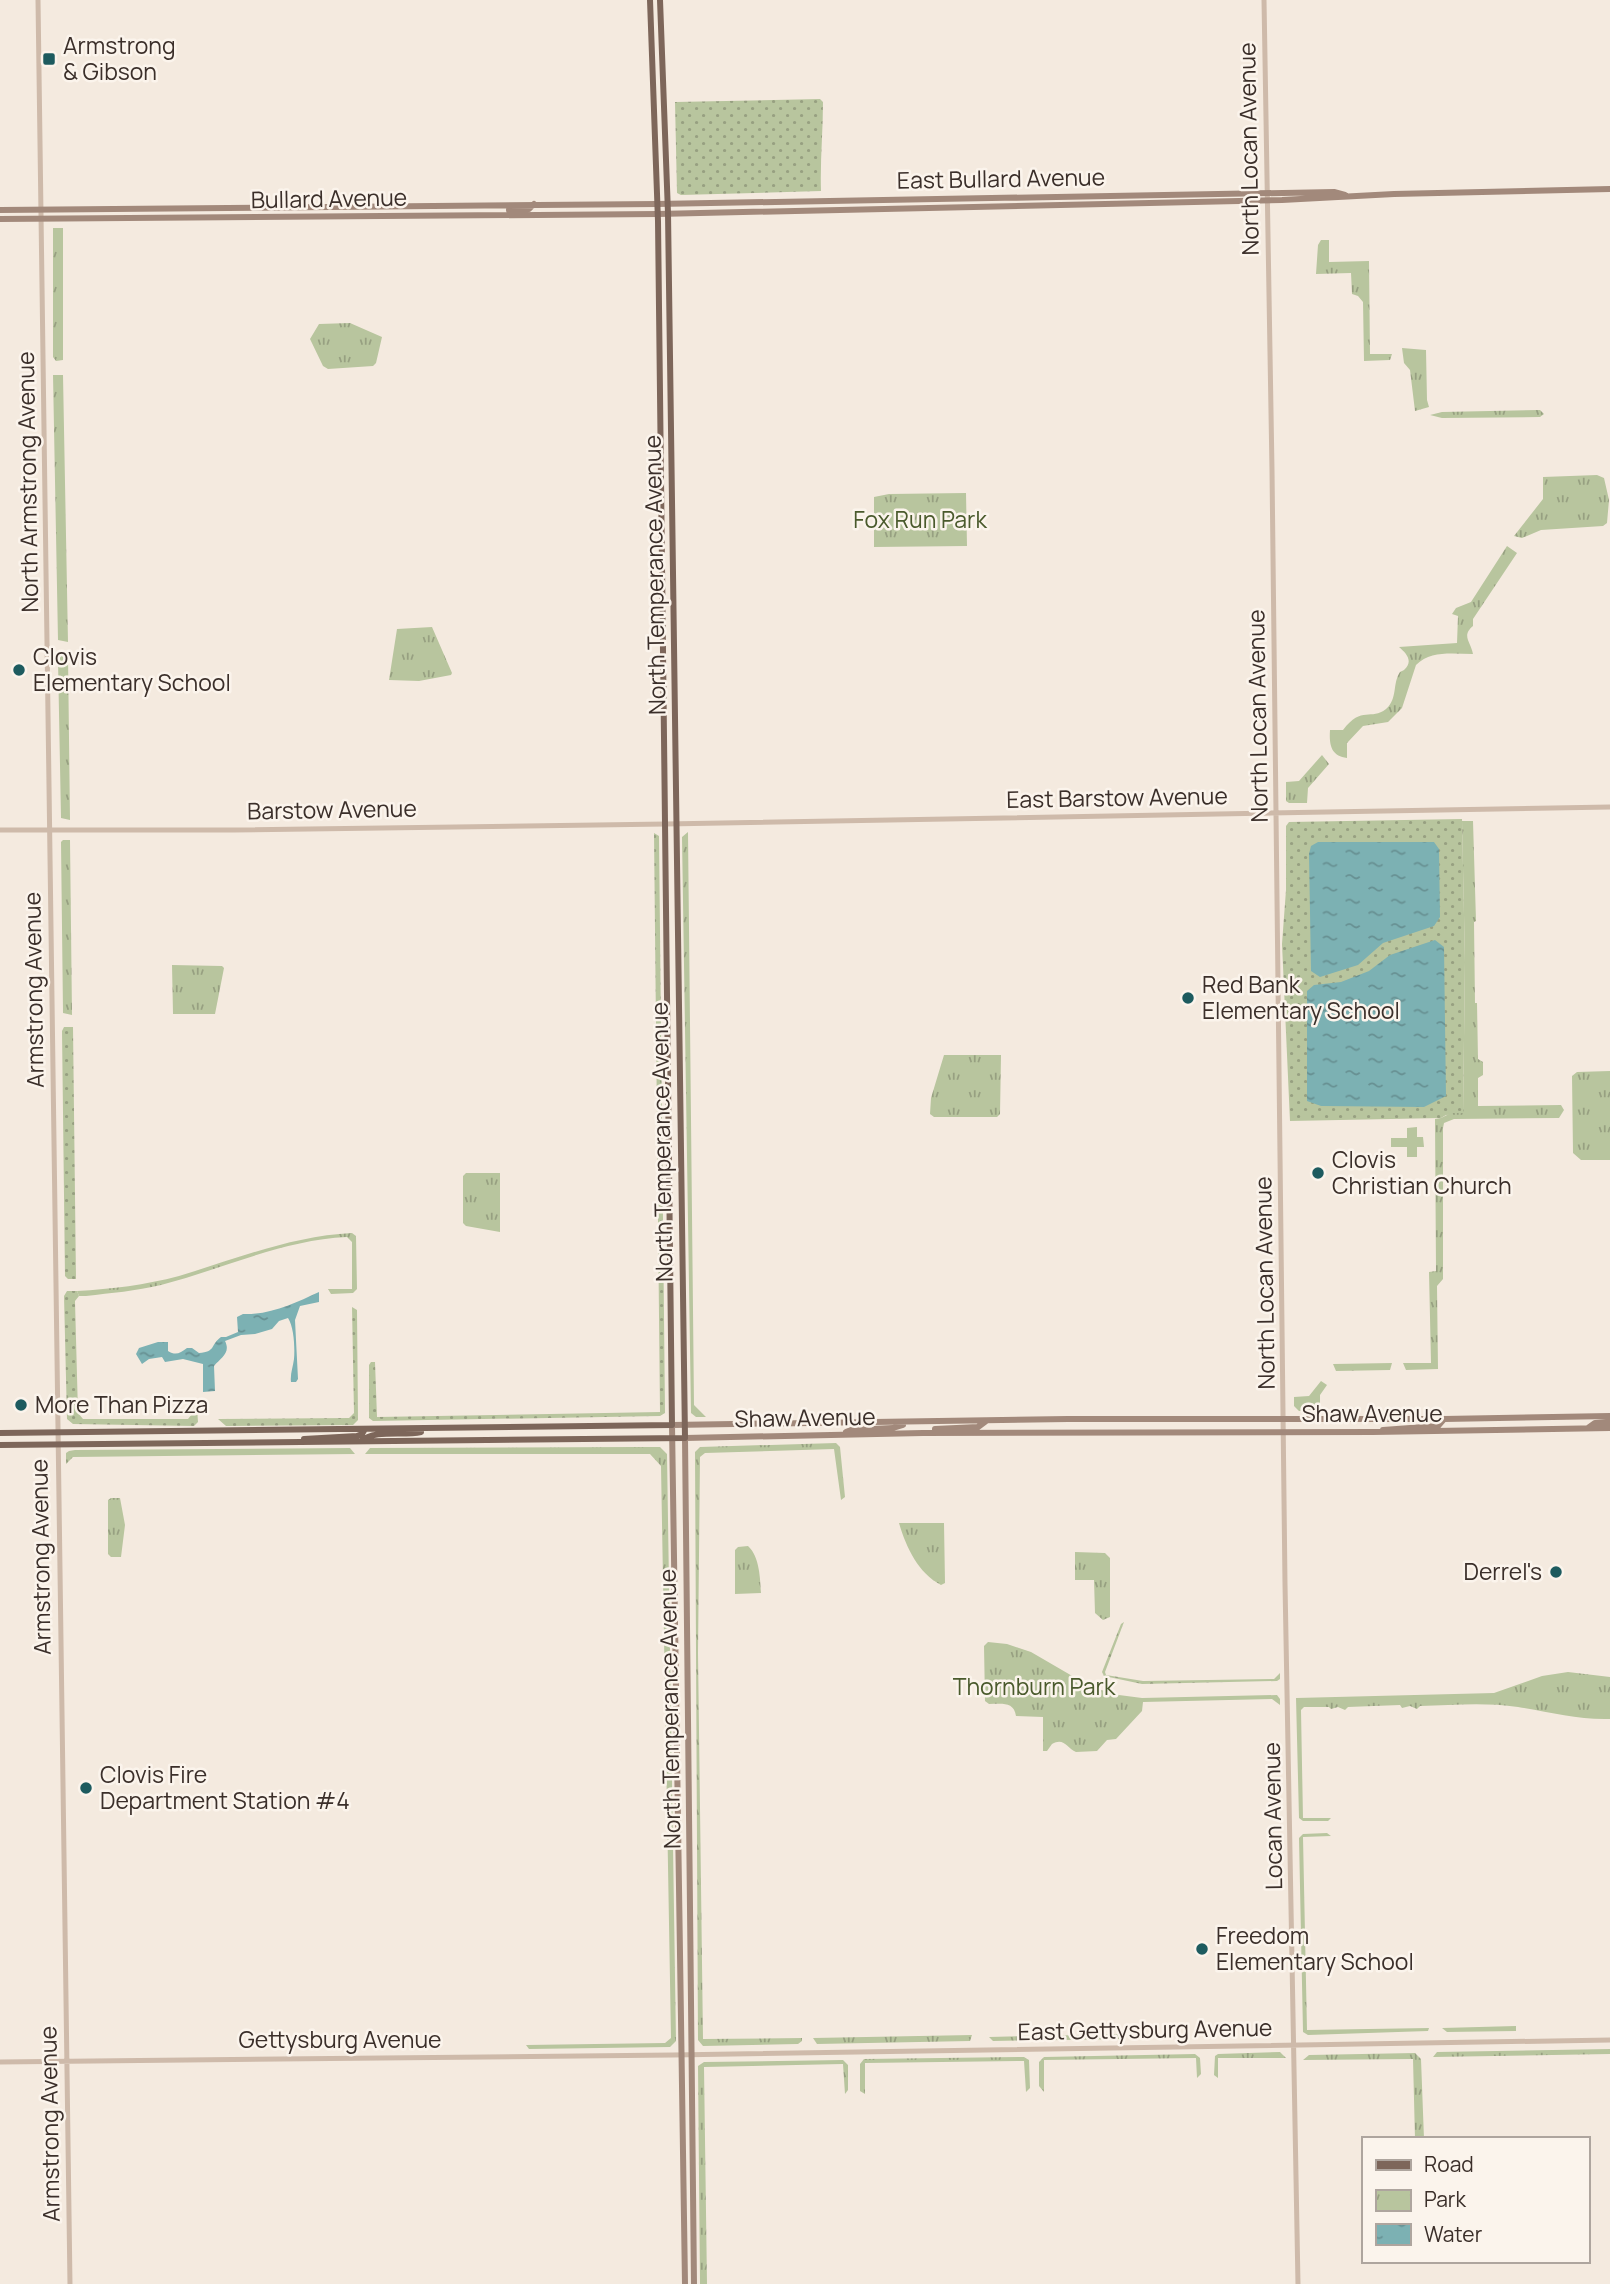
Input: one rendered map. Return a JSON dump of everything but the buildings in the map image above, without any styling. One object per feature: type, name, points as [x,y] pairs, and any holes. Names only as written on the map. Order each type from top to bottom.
[{"type":"main road","name":"North Temperance Avenue","points":[[650,0],[658,214],[685,2284]]},
{"type":"main road","name":"North Temperance Avenue","points":[[660,0],[668,204],[694,2284]]},
{"type":"main road","name":"East Bullard Avenue","points":[[658,214],[1334,192],[1345,195],[1610,189]]},
{"type":"main road","name":"East Bullard Avenue","points":[[657,204],[1268,196]]},
{"type":"main road","points":[[501,214],[510,210],[531,209],[534,204]]},
{"type":"main road","name":"Bullard Avenue","points":[[0,209],[657,204]]},
{"type":"main road","name":"Bullard Avenue","points":[[0,219],[658,214]]},
{"type":"main road","name":"Shaw Avenue","points":[[0,1433],[1610,1416]]},
{"type":"main road","points":[[1373,1432],[1395,1427],[1438,1426],[1444,1419]]},
{"type":"main road","points":[[923,1433],[940,1428],[978,1427],[986,1421]]},
{"type":"main road","points":[[844,1434],[851,1430],[893,1429],[908,1423]]},
{"type":"main road","name":"Shaw Avenue","points":[[0,1445],[673,1439],[923,1433],[1373,1432],[1588,1428],[1610,1425]]},
{"type":"main road","points":[[288,1442],[314,1437],[357,1436],[365,1429]]},
{"type":"main road","points":[[360,1442],[371,1435],[408,1435],[437,1429]]},
{"type":"street","points":[[38,0],[42,219]]},
{"type":"street","name":"North Locan Avenue","points":[[1264,0],[1284,1432]]},
{"type":"street","name":"North Armstrong Avenue","points":[[42,219],[51,829]]},
{"type":"street","name":"East Barstow Avenue","points":[[666,824],[1610,807]]},
{"type":"street","name":"Barstow Avenue","points":[[0,830],[666,824]]},
{"type":"street","name":"Armstrong Avenue","points":[[51,829],[70,2284]]},
{"type":"street","name":"Locan Avenue","points":[[1284,1432],[1298,2284]]},
{"type":"street","name":"East Gettysburg Avenue","points":[[681,2055],[1610,2040]]},
{"type":"street","name":"Gettysburg Avenue","points":[[0,2062],[681,2055]]},
{"type":"green space","points":[[820,99],[823,102],[821,191],[677,193],[675,102]]},
{"type":"green space","points":[[53,228],[63,228],[63,360],[56,361],[53,357]]},
{"type":"green space","points":[[1321,240],[1329,240],[1329,262],[1369,261],[1370,354],[1392,354],[1390,360],[1364,361],[1363,302],[1352,294],[1351,273],[1316,274],[1318,245]]},
{"type":"green space","points":[[350,323],[382,337],[376,363],[373,366],[328,369],[323,366],[310,339],[319,324]]},
{"type":"green space","points":[[1402,348],[1426,350],[1429,407],[1415,411],[1410,370],[1404,363]]},
{"type":"green space","points":[[53,375],[63,375],[68,642],[58,640]]},
{"type":"green space","points":[[1540,410],[1544,414],[1540,417],[1442,418],[1430,415],[1442,412]]},
{"type":"green space","points":[[1597,475],[1604,478],[1609,500],[1607,523],[1603,526],[1541,530],[1522,538],[1514,536],[1543,499],[1543,477]]},
{"type":"green space","name":"Fox Run Park","points":[[966,493],[967,546],[874,547],[874,497],[889,494]]},
{"type":"green space","points":[[1507,546],[1517,553],[1473,619],[1473,626],[1467,636],[1473,654],[1443,654],[1422,660],[1416,665],[1402,708],[1388,722],[1363,726],[1347,743],[1347,758],[1337,755],[1331,745],[1330,730],[1343,730],[1356,718],[1376,714],[1390,705],[1400,672],[1407,667],[1409,660],[1399,647],[1457,643],[1458,616],[1452,614],[1456,608],[1471,602]]},
{"type":"green space","points":[[432,627],[451,675],[419,681],[389,680],[397,629]]},
{"type":"green space","points":[[62,655],[68,655],[70,820],[61,818],[58,660]]},
{"type":"green space","points":[[1322,755],[1329,764],[1308,788],[1307,803],[1286,801],[1286,782],[1299,781]]},
{"type":"green space","points":[[1462,819],[1465,962],[1463,1114],[1441,1118],[1290,1121],[1282,944],[1286,890],[1286,826],[1289,822]]},
{"type":"green space","points":[[1462,821],[1473,821],[1475,1003],[1478,1059],[1483,1062],[1483,1075],[1478,1078],[1478,1106],[1561,1105],[1564,1110],[1559,1118],[1454,1119],[1444,1123],[1443,1279],[1437,1286],[1438,1369],[1406,1370],[1403,1363],[1431,1363],[1429,1272],[1436,1271],[1435,1119],[1451,1113],[1463,1113],[1465,962]]},
{"type":"green space","points":[[688,832],[694,1405],[706,1417],[696,1417],[691,1413],[682,837]]},
{"type":"green space","points":[[654,833],[659,836],[665,1413],[660,1416],[373,1421],[369,1418],[371,1362],[375,1362],[377,1417],[660,1412]]},
{"type":"green space","points":[[63,840],[70,840],[72,1015],[63,1013]]},
{"type":"green space","points":[[172,965],[224,968],[215,1014],[173,1014]]},
{"type":"green space","points":[[64,1027],[73,1027],[76,1279],[68,1279],[65,1276]]},
{"type":"green space","points":[[944,1055],[1001,1055],[1000,1114],[997,1117],[934,1117],[930,1114],[931,1098]]},
{"type":"green space","points":[[1610,1071],[1610,1160],[1581,1160],[1573,1153],[1572,1076],[1577,1072]]},
{"type":"green space","points":[[1417,1127],[1417,1137],[1423,1137],[1424,1147],[1417,1147],[1417,1157],[1407,1157],[1407,1147],[1391,1147],[1391,1138],[1407,1138],[1407,1128]]},
{"type":"green space","points":[[466,1173],[500,1173],[500,1232],[466,1226],[463,1223],[463,1176]]},
{"type":"green space","points":[[352,1233],[356,1236],[357,1289],[353,1293],[331,1294],[328,1289],[352,1289],[352,1242],[347,1237],[276,1249],[152,1287],[86,1296],[79,1296],[77,1291],[154,1282],[285,1243]]},
{"type":"green space","points":[[67,1291],[77,1291],[79,1296],[75,1301],[78,1413],[83,1419],[188,1419],[197,1408],[198,1422],[194,1426],[73,1424],[67,1419],[64,1296]]},
{"type":"green space","points":[[352,1307],[357,1310],[358,1420],[353,1425],[226,1426],[218,1419],[349,1418],[354,1413]]},
{"type":"green space","points":[[1392,1363],[1390,1370],[1336,1371],[1333,1364]]},
{"type":"green space","points":[[1321,1381],[1327,1385],[1320,1395],[1320,1411],[1299,1411],[1294,1406],[1294,1397],[1309,1396]]},
{"type":"green space","points":[[836,1443],[840,1447],[845,1497],[841,1500],[834,1449],[705,1453],[700,1457],[698,1653],[703,2039],[802,2038],[798,2044],[703,2046],[698,2040],[695,1452],[700,1447]]},
{"type":"green space","points":[[660,1447],[667,1454],[676,2041],[670,2047],[529,2049],[526,2045],[665,2043],[671,2038],[661,1466],[650,1454],[365,1454],[370,1448]]},
{"type":"green space","points":[[350,1448],[355,1454],[73,1457],[66,1464],[66,1453],[75,1450]]},
{"type":"green space","points":[[120,1498],[125,1525],[121,1557],[111,1557],[108,1554],[108,1500]]},
{"type":"green space","points":[[899,1523],[944,1523],[945,1583],[941,1585],[933,1580],[919,1566],[909,1550]]},
{"type":"green space","points":[[748,1546],[757,1562],[761,1593],[735,1594],[735,1550]]},
{"type":"green space","points":[[1075,1552],[1105,1553],[1110,1558],[1110,1617],[1103,1620],[1095,1613],[1094,1580],[1075,1580]]},
{"type":"green space","points":[[1124,1622],[1106,1675],[1143,1681],[1274,1679],[1280,1673],[1280,1679],[1142,1684],[1104,1676],[1102,1672]]},
{"type":"green space","name":"Thornburn Park","points":[[988,1642],[1007,1644],[1031,1652],[1074,1677],[1079,1687],[1087,1691],[1098,1689],[1142,1698],[1277,1695],[1280,1705],[1272,1699],[1143,1702],[1142,1711],[1116,1739],[1107,1740],[1097,1751],[1076,1752],[1065,1744],[1056,1742],[1047,1751],[1043,1751],[1043,1717],[1016,1716],[1010,1706],[989,1704],[985,1701],[984,1646]]},
{"type":"green space","points":[[1568,1672],[1610,1677],[1610,1719],[1575,1717],[1518,1707],[1469,1704],[1420,1706],[1417,1709],[1410,1706],[1402,1708],[1400,1705],[1348,1707],[1345,1710],[1338,1707],[1304,1707],[1301,1710],[1303,1818],[1331,1818],[1328,1821],[1303,1821],[1299,1818],[1296,1698],[1494,1693],[1542,1676]]},
{"type":"green space","points":[[1327,1833],[1331,1836],[1303,1837],[1307,2030],[1429,2028],[1428,2031],[1308,2035],[1303,2032],[1299,1838],[1303,1834]]},
{"type":"green space","points":[[1516,2026],[1516,2031],[1447,2032],[1442,2028]]},
{"type":"green space","points":[[1124,2034],[1123,2039],[993,2041],[989,2037]]},
{"type":"green space","points":[[972,2035],[970,2041],[817,2044],[813,2038]]},
{"type":"green space","points":[[1610,2049],[1610,2054],[1433,2057],[1437,2052]]},
{"type":"green space","points":[[1280,2052],[1286,2058],[1218,2058],[1218,2078],[1214,2075],[1215,2056],[1218,2054]]},
{"type":"green space","points":[[1415,2053],[1421,2059],[1424,2137],[1415,2137],[1413,2059],[1303,2060],[1309,2055]]},
{"type":"green space","points":[[1195,2054],[1200,2058],[1201,2074],[1197,2078],[1196,2058],[1044,2060],[1044,2092],[1039,2086],[1039,2062],[1044,2057]]},
{"type":"green space","points":[[1024,2057],[1029,2060],[1030,2088],[1026,2092],[1024,2061],[865,2063],[865,2094],[860,2091],[860,2064],[864,2059]]},
{"type":"green space","points":[[843,2060],[848,2065],[848,2090],[845,2094],[843,2064],[704,2067],[707,2284],[700,2284],[698,2066],[704,2062]]},
{"type":"water","points":[[1318,842],[1434,842],[1439,849],[1440,917],[1434,926],[1383,943],[1358,965],[1320,977],[1311,971],[1309,854],[1311,846]]},
{"type":"water","points":[[1435,940],[1444,947],[1446,1096],[1424,1107],[1321,1106],[1307,1101],[1307,991],[1314,985],[1341,982],[1369,971],[1390,955]]},
{"type":"water","points":[[319,1292],[319,1302],[300,1306],[295,1320],[296,1382],[291,1382],[294,1344],[288,1318],[279,1321],[272,1329],[225,1341],[226,1352],[214,1366],[215,1391],[203,1392],[203,1364],[183,1359],[165,1362],[162,1357],[149,1359],[142,1364],[136,1354],[139,1348],[158,1342],[168,1342],[168,1351],[173,1353],[187,1348],[199,1353],[211,1350],[221,1337],[238,1332],[237,1317],[282,1308]]},
{"type":"place","name":"Armstrong & Gibson","points":[[49,59]]},
{"type":"place","name":"Clovis Elementary School","points":[[19,670]]},
{"type":"place","name":"Red Bank Elementary School","points":[[1188,998]]},
{"type":"place","name":"Clovis Christian Church","points":[[1318,1173]]},
{"type":"place","name":"More Than Pizza","points":[[21,1405]]},
{"type":"place","name":"Derrel's","points":[[1556,1572]]},
{"type":"place","name":"Clovis Fire Department Station #4","points":[[86,1788]]},
{"type":"place","name":"Freedom Elementary School","points":[[1202,1949]]}]
